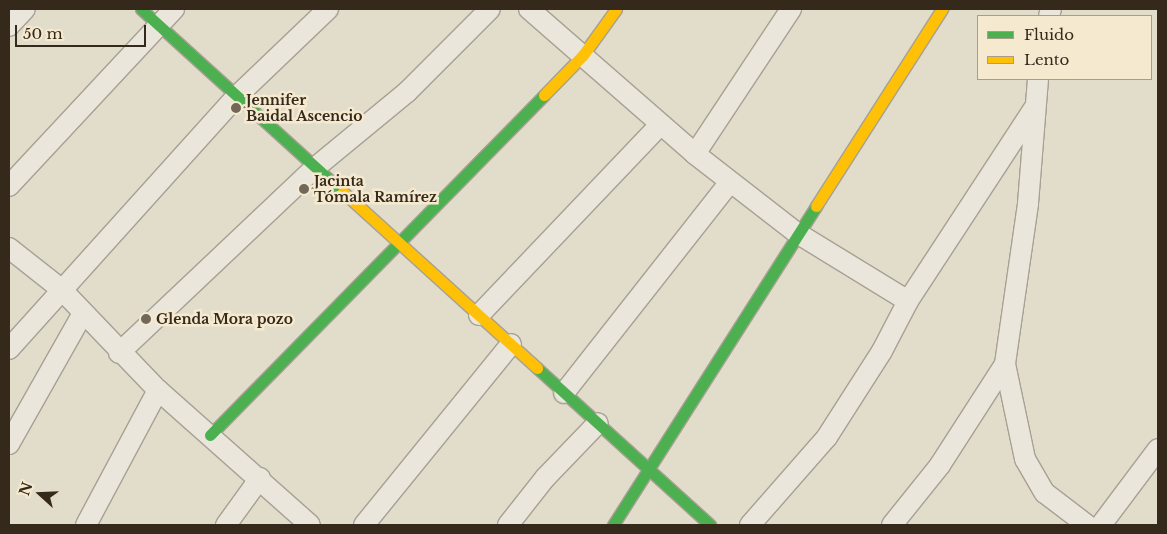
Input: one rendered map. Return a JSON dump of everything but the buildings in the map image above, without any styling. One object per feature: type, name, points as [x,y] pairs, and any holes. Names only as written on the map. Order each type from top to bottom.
[{"type":"street","points":[[9,26],[25,9]]},
{"type":"street","points":[[142,9],[710,525]]},
{"type":"street","points":[[9,186],[174,9]]},
{"type":"street","points":[[9,349],[61,289],[237,96],[328,9]]},
{"type":"street","points":[[120,353],[316,167],[407,92],[490,9]]},
{"type":"street","points":[[529,9],[583,55],[659,126],[730,182],[797,233],[908,301]]},
{"type":"street","points":[[210,435],[397,241],[583,55],[616,9]]},
{"type":"street","points":[[694,154],[790,9]]},
{"type":"street","points":[[612,525],[942,9]]},
{"type":"street","points":[[1038,80],[1028,204],[1005,364],[1025,459],[1045,494],[1087,525]]},
{"type":"street","points":[[750,525],[826,437],[882,351],[908,301],[1035,107]]},
{"type":"street","points":[[479,315],[659,126]]},
{"type":"street","points":[[564,393],[730,182]]},
{"type":"street","points":[[9,248],[61,289],[120,353],[158,390],[260,478],[310,525]]},
{"type":"street","points":[[9,444],[83,313]]},
{"type":"street","points":[[364,525],[511,344]]},
{"type":"street","points":[[892,525],[940,466],[1005,364]]},
{"type":"street","points":[[86,525],[158,390]]},
{"type":"street","points":[[508,525],[545,478],[598,423]]},
{"type":"street","points":[[1101,525],[1158,449]]},
{"type":"street","points":[[226,525],[260,478]]},
{"type":"traffic: fast","points":[[141,9],[343,192]]},
{"type":"traffic: fast","points":[[210,435],[544,95]]},
{"type":"traffic: fast","points":[[613,525],[816,206]]},
{"type":"traffic: fast","points":[[537,368],[710,525]]},
{"type":"traffic: slow","points":[[544,95],[583,55],[616,9]]},
{"type":"traffic: slow","points":[[816,206],[942,9]]},
{"type":"traffic: slow","points":[[343,192],[537,368]]},
{"type":"place","name":"Jennifer Baidal Ascencio","points":[[236,108]]},
{"type":"place","name":"Jacinta Tómala Ramírez","points":[[304,189]]},
{"type":"place","name":"Glenda Mora pozo","points":[[146,319]]}]
